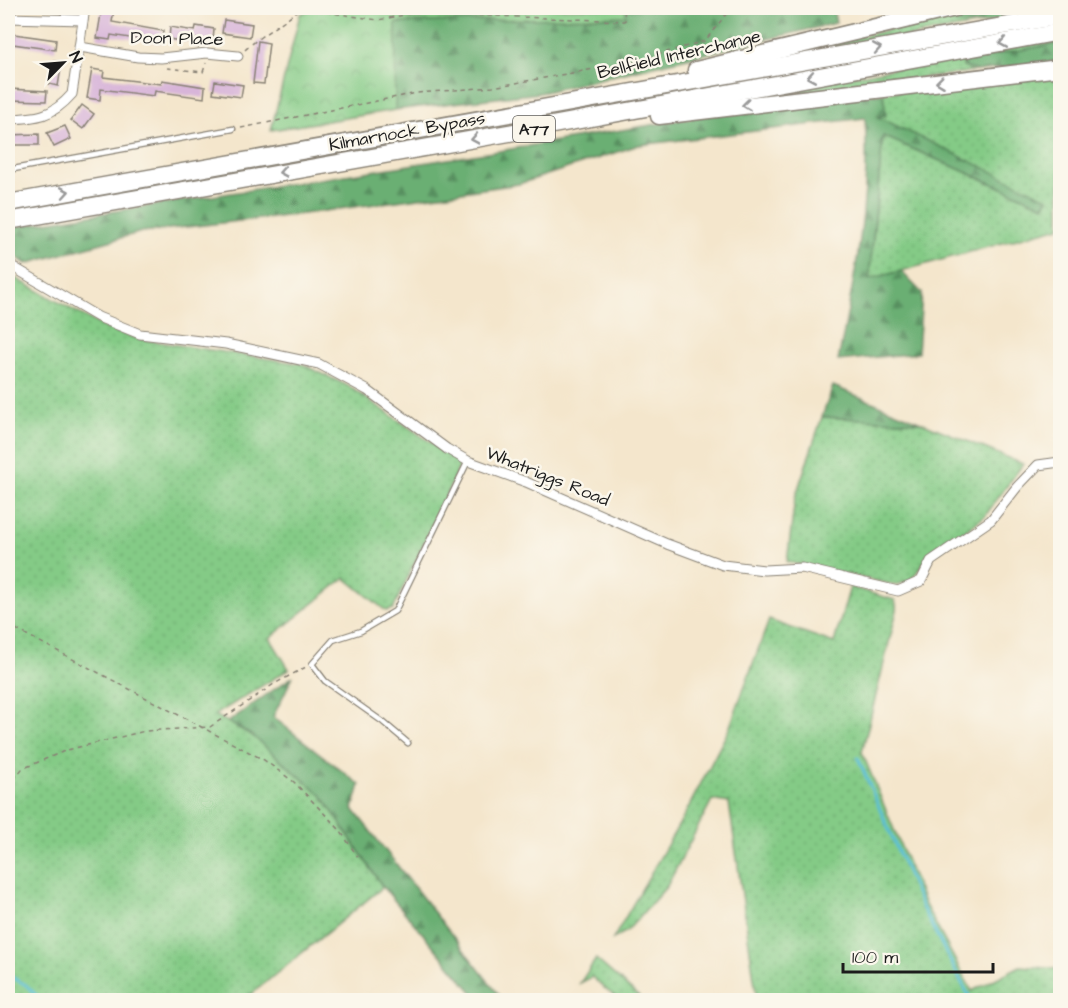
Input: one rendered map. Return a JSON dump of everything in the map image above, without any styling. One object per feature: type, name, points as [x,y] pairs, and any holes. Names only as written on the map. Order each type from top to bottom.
[{"type":"highway","name":"Bellfield Interchange","points":[[517,111],[955,8]]},
{"type":"highway","name":"Kilmarnock Bypass","points":[[8,203],[1060,16]]},
{"type":"highway","name":"Kilmarnock Bypass","points":[[8,221],[509,133],[1060,32]]},
{"type":"highway","name":"A77","points":[[509,133],[1060,68]]},
{"type":"street","points":[[8,119],[50,114],[72,94],[85,8]]},
{"type":"street","points":[[8,18],[83,20]]},
{"type":"street","name":"Doon Place","points":[[80,46],[138,57],[161,58],[207,53],[238,56]]},
{"type":"street","name":"Whatriggs Road","points":[[8,264],[99,316],[140,334],[225,344],[319,364],[367,390],[447,449],[468,461],[526,482],[667,544],[723,565],[764,570],[802,568],[898,591],[921,581],[931,561],[991,520],[1038,465],[1060,462]]},
{"type":"lane","points":[[8,170],[233,129]]},
{"type":"lane","points":[[408,742],[325,681],[312,664],[333,640],[361,631],[395,611],[468,461]]},
{"type":"path","points":[[238,56],[262,34],[283,23],[300,8],[378,20],[416,13],[625,21],[624,8]]},
{"type":"path","points":[[233,129],[417,93],[493,87],[628,63],[705,41],[731,8]]},
{"type":"path","points":[[161,58],[161,67],[203,72],[207,53]]},
{"type":"path","points":[[8,625],[264,760],[294,782],[339,829],[358,857]]},
{"type":"path","points":[[8,786],[22,769],[67,750],[145,731],[210,727],[274,684],[312,664]]},
{"type":"green space","points":[[313,8],[625,8],[626,16],[396,23],[395,110],[271,130],[300,14]]},
{"type":"green space","points":[[625,8],[833,8],[836,23],[540,93],[395,110],[395,23],[625,16]]},
{"type":"green space","points":[[981,8],[999,8],[953,19],[956,23],[980,24],[796,57],[795,52]]},
{"type":"green space","points":[[999,8],[1060,8],[1060,10],[980,24],[955,23],[953,19]]},
{"type":"green space","points":[[1060,38],[1060,43],[963,60],[977,71],[800,93],[799,86]]},
{"type":"green space","points":[[1060,43],[1060,61],[977,71],[963,67],[963,60]]},
{"type":"green space","points":[[1060,72],[1060,227],[869,280],[883,136],[1044,206],[876,116],[883,93]]},
{"type":"green space","points":[[883,93],[886,115],[878,117],[1049,199],[1044,206],[883,136],[869,279],[901,271],[922,293],[918,353],[838,361],[860,240],[866,179],[865,118],[639,145],[519,184],[303,214],[142,232],[26,264],[8,251],[8,228],[499,151],[773,104]]},
{"type":"green space","points":[[8,274],[107,329],[139,339],[302,364],[348,386],[461,463],[393,609],[386,611],[345,578],[270,638],[289,669],[215,715],[253,736],[322,796],[383,887],[244,1000],[8,1000]]},
{"type":"green space","points":[[833,386],[921,422],[822,417]]},
{"type":"green space","points":[[822,417],[921,422],[1023,464],[985,516],[925,561],[910,581],[895,585],[787,562],[795,498]]},
{"type":"green space","points":[[850,587],[895,600],[897,610],[862,752],[925,905],[972,991],[1020,966],[1060,969],[1060,1000],[757,1000],[729,803],[712,800],[667,886],[627,931],[613,939],[685,814],[729,729],[769,620],[834,643]]},
{"type":"green space","points":[[293,676],[273,717],[360,785],[353,809],[503,1000],[479,1000],[383,887],[322,796],[253,736],[228,722]]},
{"type":"green space","points":[[596,959],[639,997],[632,1000],[620,998],[592,977],[580,983]]},
{"type":"building","points":[[102,8],[114,10],[112,22],[163,31],[162,43],[111,35],[110,40],[97,38]]},
{"type":"building","points":[[224,20],[252,24],[250,37],[222,33]]},
{"type":"building","points":[[196,26],[214,29],[213,41],[188,38],[187,42],[169,39],[170,27],[195,31]]},
{"type":"building","points":[[14,34],[56,40],[55,50],[13,44]]},
{"type":"building","points":[[258,41],[269,43],[264,84],[253,83]]},
{"type":"building","points":[[52,61],[62,62],[58,86],[49,84]]},
{"type":"building","points":[[92,69],[104,71],[103,77],[161,84],[162,80],[205,87],[204,98],[155,91],[154,96],[101,89],[100,100],[87,98]]},
{"type":"building","points":[[215,81],[243,85],[241,97],[213,93]]},
{"type":"building","points":[[8,89],[47,91],[46,101],[8,100]]},
{"type":"building","points":[[82,105],[94,114],[83,129],[71,120]]},
{"type":"building","points":[[65,126],[71,139],[54,147],[47,133]]},
{"type":"building","points":[[39,134],[39,145],[8,145],[8,135]]},
{"type":"waterway","points":[[858,758],[922,907],[971,1000]]},
{"type":"waterway","points":[[8,975],[26,985],[41,1000]]}]
